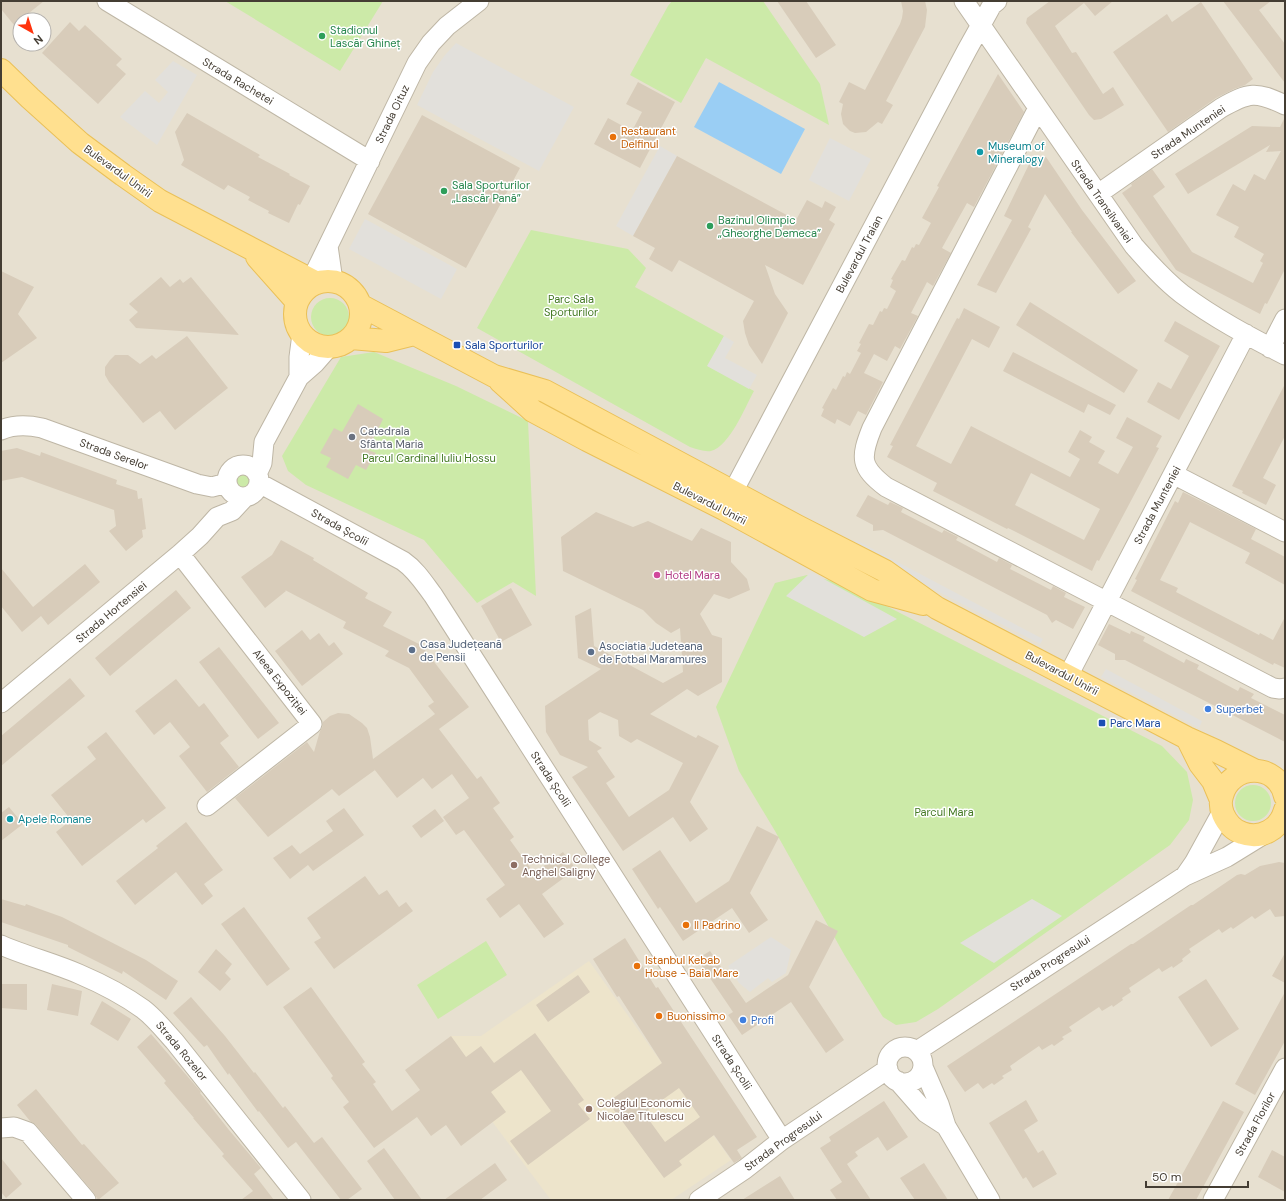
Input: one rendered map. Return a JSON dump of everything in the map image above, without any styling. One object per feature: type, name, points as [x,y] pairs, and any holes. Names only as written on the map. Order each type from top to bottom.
[{"type":"main road","name":"Bulevardul Unirii","points":[[1,70],[63,129],[123,176],[160,201],[252,249],[271,274],[313,287]]},
{"type":"main road","points":[[342,283],[356,296],[360,305],[360,323],[351,338],[329,347],[317,345],[311,342],[302,334],[295,319],[295,311],[313,287],[342,283]]},
{"type":"main road","name":"Bulevardul Unirii","points":[[360,305],[494,376],[534,411],[587,440],[729,501],[872,590],[937,608],[1187,738],[1254,770],[1268,774],[1283,789]]},
{"type":"main road","points":[[351,338],[386,341],[414,334]]},
{"type":"main road","points":[[1187,738],[1200,764],[1212,781],[1226,821],[1232,828],[1240,833],[1258,835],[1275,829],[1285,810]]},
{"type":"main road","points":[[1221,806],[1223,791],[1228,782],[1235,776],[1254,770]]},
{"type":"street","name":"Strada Rachetei","points":[[107,1],[370,161]]},
{"type":"street","name":"Strada Oituz","points":[[313,287],[328,246],[417,63],[431,43],[447,26],[479,1]]},
{"type":"street","name":"Strada Transilvaniei","points":[[964,1],[1134,246],[1164,279],[1199,306],[1278,352]]},
{"type":"street","name":"Bulevardul Traian","points":[[729,501],[981,25],[992,5],[997,1]]},
{"type":"street","name":"Strada Munteniei","points":[[1098,194],[1221,108],[1243,97],[1255,95],[1268,97],[1285,106]]},
{"type":"street","points":[[1038,108],[872,428],[865,445],[864,464],[873,477],[886,487],[1273,688],[1285,688]]},
{"type":"street","points":[[1278,352],[1285,319]]},
{"type":"street","points":[[299,377],[298,357],[302,334]]},
{"type":"street","name":"Strada Munteniei","points":[[1068,676],[1246,334]]},
{"type":"street","points":[[264,442],[253,450],[228,474],[228,485],[235,495],[245,497],[254,492],[263,456],[264,442],[299,377],[315,363],[329,347]]},
{"type":"street","name":"Strada Serelor","points":[[1,430],[14,426],[28,425],[42,428],[197,484],[212,487],[228,485]]},
{"type":"street","points":[[239,465],[250,466],[258,478]]},
{"type":"street","points":[[1173,474],[1285,532]]},
{"type":"street","name":"Strada Școlii","points":[[258,478],[403,561],[409,565],[423,580],[782,1140]]},
{"type":"street","name":"Strada Hortensiei","points":[[217,517],[220,501],[228,485]]},
{"type":"street","name":"Strada Hortensiei","points":[[1,703],[180,554],[200,536],[217,517],[232,511],[245,497]]},
{"type":"street","name":"Aleea Expoziției","points":[[180,554],[312,724],[207,806]]},
{"type":"street","name":"Strada Progresului","points":[[1185,876],[1194,863],[1221,806]]},
{"type":"street","name":"Strada Progresului","points":[[698,1200],[745,1169],[782,1140],[893,1075],[909,1082],[914,1080],[918,1077],[920,1059],[1185,876],[1227,857],[1275,829]]},
{"type":"street","name":"Strada Rozelor","points":[[1,945],[78,974],[129,1000],[153,1018],[199,1071],[301,1200]]},
{"type":"street","name":"Strada Rozelor","points":[[1,955],[22,954]]},
{"type":"street","points":[[946,1126],[926,1113],[893,1075],[889,1058],[896,1050],[907,1047],[920,1059],[946,1126],[990,1200]]},
{"type":"street","name":"Strada Florilor","points":[[1213,1200],[1285,1068]]},
{"type":"street","points":[[1,1128],[14,1127],[28,1132],[86,1200]]},
{"type":"shaded area","points":[[1,1],[1285,1],[1285,1200],[1,1200]]},
{"type":"shaded area","points":[[456,43],[574,107],[539,171],[417,105],[433,72]]},
{"type":"shaded area","points":[[173,61],[197,75],[157,145],[120,117],[145,91],[159,103],[168,92],[155,80]]},
{"type":"shaded area","points":[[830,138],[871,159],[849,201],[809,180]]},
{"type":"shaded area","points":[[660,146],[677,156],[633,236],[616,226]]},
{"type":"shaded area","points":[[365,219],[457,269],[441,299],[349,249]]},
{"type":"shaded area","points":[[724,336],[734,342],[725,358],[757,375],[749,389],[707,366]]},
{"type":"shaded area","points":[[856,540],[1043,639],[1040,644],[852,547]]},
{"type":"shaded area","points":[[811,572],[897,619],[864,637],[786,596]]},
{"type":"shaded area","points":[[1106,669],[1202,721],[1199,728],[1101,677]]},
{"type":"shaded area","points":[[1032,899],[1062,916],[994,963],[960,943]]},
{"type":"shaded area","points":[[771,937],[791,950],[786,973],[772,982],[768,978],[750,992],[739,983],[728,966]]},
{"type":"shaded area","name":"Colegiul Economic Nicolae Titulescu","points":[[589,961],[731,1160],[671,1200],[551,1200],[437,1048],[451,1036],[481,1036]]},
{"type":"green space","name":"Stadionul Lascăr Ghineț","points":[[225,1],[383,1],[340,71]]},
{"type":"green space","points":[[672,1],[763,1],[820,84],[829,125],[706,58],[681,103],[630,75]]},
{"type":"green space","name":"Parc Sala Sporturilor","points":[[531,230],[628,249],[646,268],[635,287],[724,336],[708,366],[754,391],[731,434],[718,448],[708,451],[690,447],[477,328]]},
{"type":"green space","points":[[326,298],[334,298],[341,301],[346,306],[349,317],[346,328],[341,333],[334,336],[326,336],[319,333],[314,328],[311,321],[311,313],[314,306],[319,301]]},
{"type":"green space","name":"Parcul Cardinal Iuliu Hossu","points":[[374,352],[456,386],[528,421],[536,596],[513,582],[477,603],[424,540],[306,485],[288,471],[282,456],[341,357]]},
{"type":"green space","points":[[239,472],[247,472],[252,477],[250,488],[247,490],[239,490],[234,485],[234,477]]},
{"type":"green space","name":"Parcul Mara","points":[[807,575],[841,583],[1162,746],[1187,772],[1193,800],[1189,820],[1170,845],[938,1009],[916,1022],[896,1025],[883,1017],[845,956],[775,831],[739,771],[716,707],[775,583]]},
{"type":"green space","points":[[1257,785],[1266,790],[1270,796],[1270,810],[1266,816],[1257,821],[1249,821],[1240,816],[1236,810],[1235,799],[1240,790],[1246,786]]},
{"type":"green space","points":[[486,941],[507,975],[438,1019],[417,985]]},
{"type":"water","points":[[719,82],[805,129],[781,174],[694,127]]},
{"type":"building","points":[[1,1],[44,1],[30,12],[12,12],[12,23],[1,9]]},
{"type":"building","points":[[777,1],[806,1],[836,45],[816,58]]},
{"type":"building","points":[[901,1],[925,1],[927,10],[925,27],[886,101],[893,105],[882,124],[878,122],[866,132],[855,133],[850,131],[843,124],[841,114],[843,104],[839,102],[849,82],[865,90],[900,24],[903,11]]},
{"type":"building","points":[[1050,1],[1113,1],[1095,16],[1084,3],[1055,26],[1072,53],[1076,52],[1103,94],[1113,87],[1124,105],[1101,119],[1094,120],[1089,115],[1026,23],[1027,18]]},
{"type":"building","points":[[1223,1],[1271,1],[1259,10],[1285,44],[1285,83]]},
{"type":"building","points":[[1201,2],[1253,79],[1245,85],[1216,98],[1168,132],[1113,52],[1167,14],[1172,22]]},
{"type":"building","points":[[70,22],[79,31],[85,25],[122,59],[116,65],[126,74],[98,104],[42,53],[52,52],[52,42]]},
{"type":"building","points":[[998,74],[1024,112],[974,207],[967,203],[942,248],[951,253],[933,286],[927,282],[911,313],[918,316],[900,349],[895,346],[887,361],[874,354],[864,373],[883,382],[866,415],[858,411],[850,426],[837,419],[835,424],[821,416],[824,409],[822,408],[833,388],[836,390],[843,376],[845,377],[847,372],[850,374],[861,353],[857,351],[861,344],[859,343],[869,324],[873,325],[880,311],[882,312],[884,308],[887,309],[896,291],[890,287],[893,280],[891,279],[902,260],[905,261],[912,247],[914,248],[916,244],[919,245],[931,223],[922,218],[939,187],[937,186]]},
{"type":"building","points":[[638,82],[675,102],[640,168],[594,144],[608,118],[632,131],[642,112],[626,104]]},
{"type":"building","points":[[187,113],[260,155],[258,157],[310,186],[300,205],[298,204],[289,223],[268,213],[269,211],[248,200],[250,197],[228,185],[224,190],[181,165],[184,160],[175,132]]},
{"type":"building","name":"Sala Sporturilor „Lascăr Pană”","points":[[422,115],[520,168],[466,268],[368,214]]},
{"type":"building","points":[[1285,117],[1285,269],[1267,304],[1265,303],[1260,314],[1176,270],[1122,193],[1132,186],[1131,184],[1152,169],[1165,187],[1153,196],[1192,252],[1253,283],[1263,263],[1260,261],[1264,254],[1234,237],[1239,227],[1216,215],[1233,184],[1245,191],[1254,174],[1265,180],[1281,151],[1266,152],[1270,145],[1188,194],[1175,174],[1252,126],[1280,127]]},
{"type":"building","name":"Bazinul Olimpic „Gheorghe Demeca”","points":[[677,156],[796,220],[807,200],[822,208],[825,201],[836,207],[829,220],[835,224],[803,285],[765,265],[775,294],[788,313],[762,364],[749,345],[743,321],[754,301],[679,260],[672,272],[649,259],[655,248],[633,236]]},
{"type":"building","points":[[1046,157],[1082,210],[1136,281],[1118,294],[1071,232],[1045,194],[1028,227],[1031,229],[996,293],[977,285],[1012,220],[1004,216],[1032,158]]},
{"type":"building","points":[[1,271],[34,287],[18,314],[37,338],[1,363]]},
{"type":"building","points":[[161,277],[170,287],[180,279],[183,283],[191,277],[239,335],[136,328],[129,320],[138,312],[129,304]]},
{"type":"building","points":[[1030,302],[1138,370],[1124,393],[1016,325]]},
{"type":"building","points":[[964,308],[1000,327],[989,348],[972,339],[916,446],[951,464],[971,426],[1070,477],[1080,459],[1068,452],[1080,430],[1092,437],[1089,442],[1105,451],[1098,463],[1118,474],[1133,447],[1116,438],[1127,417],[1162,436],[1156,447],[1159,448],[1099,561],[1097,560],[1092,571],[933,491],[937,483],[887,457],[893,446],[890,445],[957,318],[959,319]],"holes":[[[1031,473],[1100,509],[1084,540],[1015,505]]]},
{"type":"building","points":[[1175,321],[1220,346],[1179,420],[1147,402],[1158,382],[1171,389],[1189,356],[1164,341]]},
{"type":"building","points":[[187,336],[228,388],[175,430],[160,411],[143,423],[109,382],[105,375],[105,367],[115,355],[128,355],[140,364],[152,355],[156,359]]},
{"type":"building","points":[[1013,352],[1116,405],[1110,415],[1088,404],[1084,413],[1003,371]]},
{"type":"building","points":[[1285,384],[1285,436],[1263,478],[1276,485],[1266,505],[1242,493],[1243,491],[1232,486]]},
{"type":"building","name":"Catedrala Sfânta Maria","points":[[358,404],[383,419],[368,450],[376,453],[366,470],[356,465],[348,479],[326,467],[331,458],[320,453],[334,428],[342,432]]},
{"type":"building","points":[[17,448],[40,456],[41,452],[117,480],[116,484],[137,491],[138,499],[142,498],[146,529],[142,530],[143,537],[126,551],[109,531],[116,526],[114,510],[22,477],[1,481],[1,451]]},
{"type":"building","points":[[1183,492],[1256,529],[1251,539],[1285,557],[1285,585],[1245,563],[1250,553],[1190,522],[1160,580],[1178,588],[1176,592],[1259,635],[1260,633],[1273,640],[1285,617],[1285,668],[1274,663],[1273,665],[1131,591],[1137,580],[1135,579],[1175,501],[1178,503]]},
{"type":"building","points":[[868,495],[888,505],[890,502],[903,508],[901,512],[942,533],[944,530],[958,537],[956,540],[997,562],[999,558],[1012,565],[1010,569],[1051,590],[1053,586],[1066,593],[1064,597],[1085,607],[1073,629],[1056,620],[1052,623],[1047,615],[883,530],[873,531],[873,525],[856,516]]},
{"type":"building","points":[[596,512],[633,527],[648,521],[692,541],[701,528],[731,542],[731,562],[747,579],[750,590],[729,599],[714,594],[700,614],[712,635],[722,638],[722,682],[698,696],[687,689],[650,714],[696,738],[698,735],[719,746],[690,802],[708,829],[690,842],[673,817],[623,851],[572,777],[588,767],[560,755],[546,732],[545,706],[601,669],[578,658],[575,616],[591,608],[594,646],[663,683],[683,672],[680,628],[671,633],[656,623],[643,610],[563,571],[561,537]],"holes":[[[600,712],[618,720],[619,736],[631,743],[637,739],[683,763],[669,790],[629,817],[606,783],[615,777],[597,751],[602,748],[589,740],[588,720]]]},
{"type":"building","points":[[281,540],[314,558],[313,560],[368,593],[365,598],[392,612],[383,626],[421,645],[469,707],[439,729],[477,779],[481,776],[500,803],[493,808],[514,837],[510,840],[534,873],[563,852],[576,869],[542,894],[564,924],[544,938],[519,904],[500,918],[486,899],[505,885],[464,830],[456,835],[443,817],[469,798],[452,774],[432,789],[423,778],[397,798],[375,770],[339,796],[332,789],[268,837],[235,798],[307,742],[314,752],[323,722],[330,716],[338,713],[349,714],[367,728],[370,737],[373,759],[435,714],[428,706],[434,702],[409,668],[385,656],[389,651],[343,628],[346,622],[285,590],[286,591],[265,608],[241,577],[272,555]]},
{"type":"building","points":[[85,564],[100,582],[48,625],[41,616],[22,632],[1,606],[1,568],[33,607]]},
{"type":"building","points":[[511,588],[532,625],[501,642],[481,606]]},
{"type":"building","points":[[176,590],[191,608],[110,676],[95,658]]},
{"type":"building","points":[[1109,624],[1130,634],[1131,631],[1145,637],[1143,641],[1184,663],[1186,659],[1199,665],[1197,669],[1238,691],[1240,687],[1254,694],[1251,698],[1285,715],[1285,742],[1125,660],[1115,660],[1115,654],[1098,645]]},
{"type":"building","points":[[302,630],[310,640],[319,633],[329,646],[334,642],[343,654],[302,686],[275,651]]},
{"type":"building","points":[[219,647],[279,723],[258,739],[199,662]]},
{"type":"building","points":[[70,678],[85,696],[1,766],[1,736]]},
{"type":"building","points":[[176,679],[199,707],[204,703],[229,736],[220,743],[239,767],[207,792],[179,756],[190,747],[170,722],[154,735],[135,711]]},
{"type":"building","points":[[106,732],[166,808],[146,823],[143,819],[82,866],[56,832],[71,820],[51,795],[96,759],[87,747]]},
{"type":"building","name":"Apele Romane","points":[[9,807],[23,824],[1,841],[1,813]]},
{"type":"building","points":[[344,808],[364,835],[313,871],[308,865],[290,879],[273,858],[292,845],[300,854],[333,831],[326,821]]},
{"type":"building","points":[[435,809],[444,821],[421,838],[412,826]]},
{"type":"building","points":[[186,822],[223,870],[204,884],[213,896],[202,905],[176,872],[135,905],[116,881],[158,848],[156,846]]},
{"type":"building","points":[[757,826],[779,837],[750,893],[768,920],[749,933],[732,908],[683,941],[660,907],[658,909],[632,869],[660,850],[696,903],[729,881]]},
{"type":"building","points":[[1279,862],[1285,863],[1285,916],[1275,917],[1270,909],[1255,919],[1252,916],[1233,929],[1231,927],[1222,933],[1219,929],[1189,949],[1191,952],[1182,959],[1183,961],[1173,968],[1172,966],[1162,972],[1159,968],[1129,988],[1131,992],[1113,1007],[1112,1005],[1102,1011],[1099,1007],[1069,1027],[1072,1031],[1062,1037],[1064,1039],[1054,1046],[1052,1044],[1042,1050],[1039,1046],[1010,1066],[1012,1070],[1002,1076],[1004,1078],[994,1085],[992,1083],[983,1089],[978,1083],[965,1092],[947,1066],[1237,875],[1245,875],[1260,866]]},
{"type":"building","points":[[365,876],[379,895],[387,890],[399,907],[406,902],[413,911],[334,969],[314,942],[321,938],[307,918]]},
{"type":"building","points":[[1,899],[25,906],[26,904],[62,917],[146,960],[178,981],[166,1000],[123,971],[122,974],[68,947],[68,945],[1,922]]},
{"type":"building","points":[[244,907],[290,969],[267,986],[221,924]]},
{"type":"building","points":[[816,920],[838,931],[809,987],[844,1040],[826,1053],[791,1002],[742,1035],[728,1015],[733,1012],[697,959],[710,951],[746,1003],[788,975]]},
{"type":"building","points":[[625,938],[656,988],[658,987],[757,1137],[737,1150],[742,1158],[734,1163],[714,1135],[679,1161],[682,1165],[664,1178],[608,1102],[662,1063],[619,996],[617,997],[593,959]],"holes":[[[679,1088],[700,1117],[665,1142],[644,1113]]]},
{"type":"building","points":[[216,949],[232,964],[225,973],[231,979],[220,991],[198,972]]},
{"type":"building","points":[[1285,953],[1285,983],[1272,976]]},
{"type":"building","points":[[578,975],[590,992],[548,1022],[536,1005]]},
{"type":"building","points":[[1206,979],[1239,1029],[1211,1047],[1178,997]]},
{"type":"building","points":[[1,984],[27,984],[27,1010],[1,1008]]},
{"type":"building","points":[[52,984],[82,991],[78,1016],[47,1010]]},
{"type":"building","points":[[311,987],[365,1062],[362,1064],[376,1082],[373,1084],[392,1111],[420,1090],[405,1070],[451,1036],[466,1057],[481,1046],[494,1063],[535,1033],[584,1100],[578,1104],[590,1119],[528,1165],[510,1141],[551,1111],[521,1070],[491,1092],[506,1112],[461,1146],[446,1125],[431,1136],[417,1117],[374,1148],[343,1107],[349,1102],[331,1078],[333,1076],[283,1007]]},
{"type":"building","points":[[1285,992],[1285,1041],[1255,1095],[1235,1084]]},
{"type":"building","points":[[191,997],[225,1036],[254,1073],[255,1072],[283,1108],[285,1106],[314,1143],[322,1137],[362,1189],[347,1200],[341,1200],[296,1142],[288,1148],[259,1111],[258,1112],[229,1073],[228,1075],[207,1045],[204,1047],[173,1013]]},
{"type":"building","points":[[102,1001],[131,1019],[118,1041],[90,1024]]},
{"type":"building","points":[[151,1034],[201,1092],[200,1093],[229,1130],[261,1168],[254,1174],[274,1200],[241,1200],[253,1191],[222,1156],[224,1154],[164,1083],[166,1081],[137,1047]]},
{"type":"building","points":[[36,1089],[82,1145],[84,1144],[119,1183],[98,1200],[94,1193],[17,1105]]},
{"type":"building","points":[[1026,1100],[1038,1121],[1024,1130],[1038,1153],[1043,1150],[1057,1174],[1033,1188],[1026,1177],[1023,1179],[989,1123]]},
{"type":"building","points":[[884,1101],[908,1137],[887,1151],[878,1137],[855,1152],[858,1156],[847,1164],[871,1200],[837,1200],[830,1190],[842,1182],[820,1148],[831,1141],[829,1137]]},
{"type":"building","points":[[1223,1101],[1244,1112],[1196,1200],[1168,1200]]},
{"type":"building","points":[[384,1148],[422,1200],[395,1200],[367,1161]]},
{"type":"building","points":[[1272,1150],[1285,1157],[1285,1192],[1258,1177]]},
{"type":"building","points":[[1,1158],[22,1184],[6,1198],[1,1192]]},
{"type":"building","points":[[495,1163],[507,1180],[480,1200],[444,1200]]},
{"type":"building","points":[[924,1163],[948,1200],[915,1200],[900,1178]]},
{"type":"building","points":[[780,1176],[795,1200],[742,1200]]},
{"type":"place","name":"Stadionul Lascăr Ghineț","points":[[322,36]]},
{"type":"place","name":"Restaurant Delfinul","points":[[613,137]]},
{"type":"place","name":"Museum of Mineralogy","points":[[980,152]]},
{"type":"place","name":"Sala Sporturilor „Lascăr Pană”","points":[[444,191]]},
{"type":"place","name":"Bazinul Olimpic „Gheorghe Demeca”","points":[[710,226]]},
{"type":"place","name":"Sala Sporturilor","points":[[457,345]]},
{"type":"place","name":"Catedrala Sfânta Maria","points":[[352,437]]},
{"type":"place","name":"Hotel Mara","points":[[657,575]]},
{"type":"place","name":"Casa Județeană de Pensii","points":[[412,650]]},
{"type":"place","name":"Asociatia Judeteana de Fotbal Maramures","points":[[591,652]]},
{"type":"place","name":"Superbet","points":[[1208,709]]},
{"type":"place","name":"Parc Mara","points":[[1102,723]]},
{"type":"place","name":"Apele Romane","points":[[10,819]]},
{"type":"place","name":"Technical College Anghel Saligny","points":[[514,865]]},
{"type":"place","name":"Il Padrino","points":[[686,925]]},
{"type":"place","name":"Istanbul Kebab House - Baia Mare","points":[[637,966]]},
{"type":"place","name":"Buonissimo","points":[[659,1016]]},
{"type":"place","name":"Profi","points":[[743,1020]]},
{"type":"place","name":"Colegiul Economic Nicolae Titulescu","points":[[589,1109]]}]
